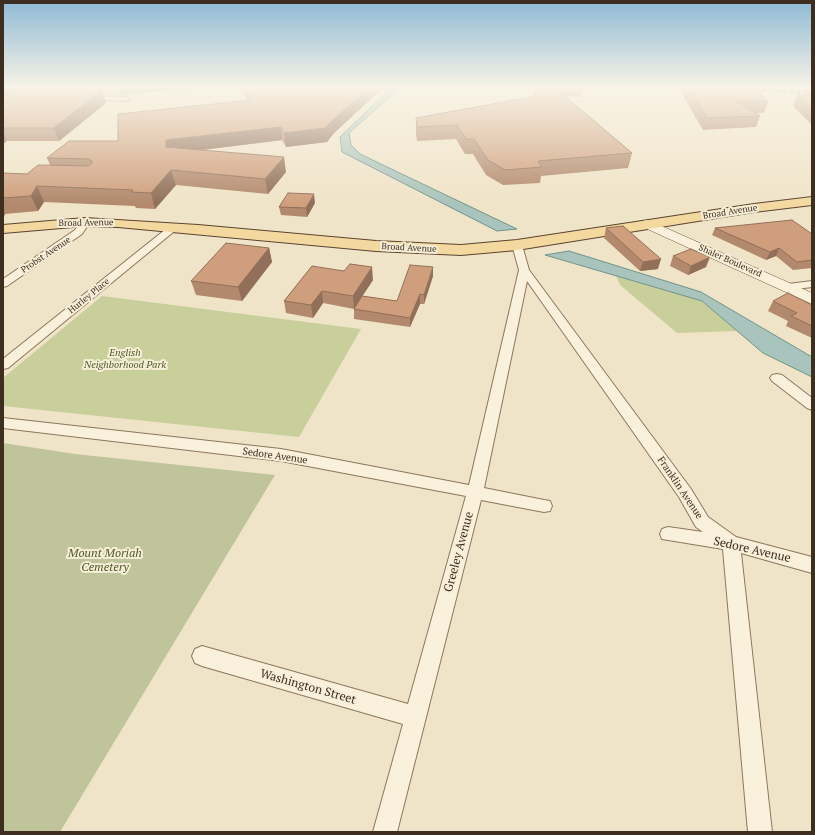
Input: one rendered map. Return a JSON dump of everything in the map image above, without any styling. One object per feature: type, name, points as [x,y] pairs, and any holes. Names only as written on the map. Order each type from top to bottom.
[{"type":"main road","name":"Broad Avenue","points":[[3,229],[85,222],[174,227],[376,246],[461,250],[516,245],[754,208],[812,201]]},
{"type":"street","name":"Probst Avenue","points":[[3,284],[80,232],[85,222]]},
{"type":"street","name":"Shaler Boulevard","points":[[648,224],[812,299]]},
{"type":"street","name":"Hurley Place","points":[[3,364],[174,227]]},
{"type":"street","name":"Franklin Avenue","points":[[516,245],[524,270],[685,493],[702,522],[731,543]]},
{"type":"street","name":"Greeley Avenue","points":[[385,832],[475,492],[524,270]]},
{"type":"street","points":[[788,287],[812,284]]},
{"type":"street","points":[[777,378],[812,405]]},
{"type":"street","name":"Sedore Avenue","points":[[3,423],[281,455],[544,506]]},
{"type":"street","name":"Sedore Avenue","points":[[668,534],[731,543],[812,565]]},
{"type":"street","points":[[731,543],[760,832]]},
{"type":"street","name":"Washington Street","points":[[202,656],[415,717]]},
{"type":"green space","points":[[616,276],[702,301],[737,331],[677,333],[620,285]]},
{"type":"green space","name":"English Neighborhood Park","points":[[102,296],[361,329],[299,437],[3,406],[3,378]]},
{"type":"green space","name":"Mount Moriah Cemetery","points":[[3,443],[75,454],[275,475],[60,832],[3,832]]},
{"type":"water","points":[[351,126],[357,126],[349,133],[351,145],[360,154],[517,229],[497,231],[342,152],[340,137]]},
{"type":"water","points":[[569,251],[701,292],[812,357],[812,377],[763,353],[702,301],[545,255]]},
{"type":"building","points":[[3,126],[57,126],[54,128],[3,128]]},
{"type":"building","points":[[118,126],[327,126],[325,128],[284,133],[281,127],[166,140],[166,147],[284,157],[265,179],[171,170],[151,193],[131,192],[133,190],[37,186],[31,196],[3,198],[3,173],[27,174],[38,165],[88,166],[92,163],[92,161],[88,159],[47,158],[69,141],[118,141]]},
{"type":"building","points":[[417,126],[438,126],[417,127]]},
{"type":"building","points":[[458,126],[600,126],[632,153],[538,161],[542,167],[505,170],[488,160],[474,139],[466,139]]},
{"type":"building","points":[[288,193],[314,194],[306,208],[279,207]]},
{"type":"building","points":[[792,220],[812,234],[812,260],[797,262],[779,248],[770,252],[715,228]]},
{"type":"building","points":[[623,226],[661,259],[643,262],[606,228]]},
{"type":"building","points":[[226,243],[269,248],[238,287],[191,281]]},
{"type":"building","points":[[691,249],[710,257],[691,266],[673,256]]},
{"type":"building","points":[[350,264],[372,267],[353,296],[322,291],[311,305],[284,301],[312,266],[344,271]]},
{"type":"building","points":[[410,265],[433,267],[424,295],[420,294],[410,318],[354,309],[362,296],[397,301]]},
{"type":"building","points":[[788,293],[812,305],[812,326],[791,316],[797,313],[773,301]]}]
